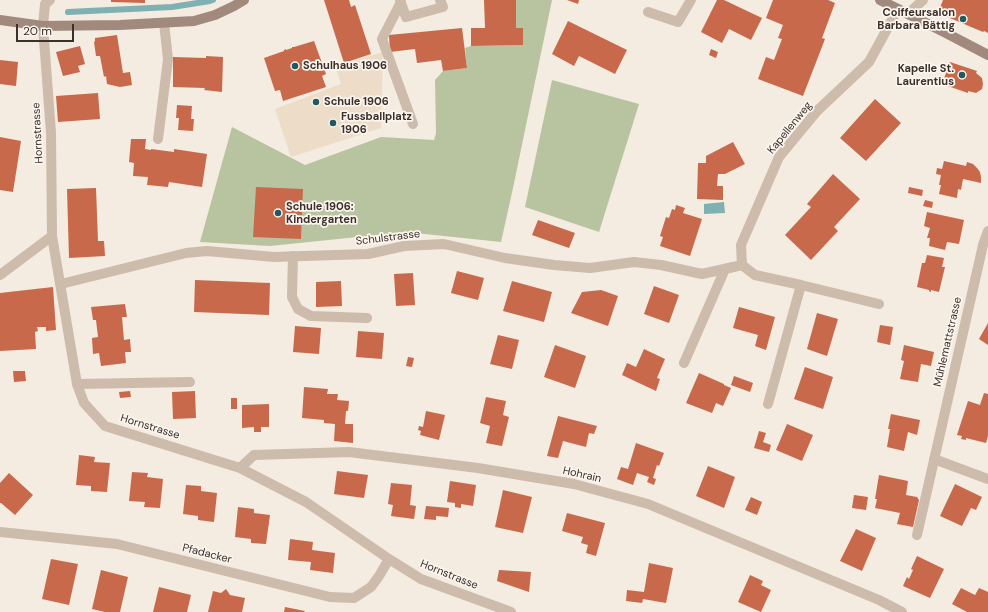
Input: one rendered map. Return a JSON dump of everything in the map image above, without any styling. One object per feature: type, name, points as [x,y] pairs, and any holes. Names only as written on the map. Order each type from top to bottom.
[{"type":"main road","points":[[0,20],[43,26],[120,26],[194,21],[214,16],[244,0]]},
{"type":"main road","points":[[880,0],[988,55]]},
{"type":"street","points":[[401,1],[406,17],[443,7],[440,0]]},
{"type":"street","points":[[648,12],[678,22],[690,0]]},
{"type":"street","points":[[908,14],[923,0]]},
{"type":"street","name":"Hornstrasse","points":[[46,1],[43,26],[51,133],[52,236],[78,384],[84,403],[105,426],[240,468],[306,502],[421,579],[511,612]]},
{"type":"street","points":[[401,1],[382,39],[413,124]]},
{"type":"street","name":"Kapellenweg","points":[[742,265],[741,246],[779,157],[817,111],[869,62],[898,9]]},
{"type":"street","points":[[158,139],[168,59],[164,23]]},
{"type":"street","name":"Mühlemattstrasse","points":[[917,535],[983,244],[988,231]]},
{"type":"street","points":[[0,275],[52,236]]},
{"type":"street","name":"Schulstrasse","points":[[61,284],[186,253],[207,251],[274,257],[368,254],[404,246],[444,244],[505,258],[554,265],[590,268],[634,262],[661,265],[702,274],[742,265]]},
{"type":"street","points":[[293,256],[292,296],[298,309],[311,316],[367,318]]},
{"type":"street","points":[[684,363],[725,269],[742,265],[755,275],[879,304]]},
{"type":"street","points":[[768,404],[801,285]]},
{"type":"street","points":[[78,384],[190,382]]},
{"type":"street","name":"Hohrain","points":[[240,468],[254,455],[349,452],[478,468],[574,484],[648,504],[879,600],[902,612]]},
{"type":"street","points":[[934,459],[988,479]]},
{"type":"street","name":"Pfadacker","points":[[0,532],[117,544],[322,595],[336,597],[354,598],[371,587],[389,559]]},
{"type":"green space","points":[[516,0],[552,0],[501,242],[406,232],[270,246],[200,242],[232,127],[305,165],[381,137],[434,140],[436,133],[435,80],[443,71],[467,68],[465,48],[471,46],[523,45],[523,28],[516,28]]},
{"type":"green space","points":[[552,80],[639,104],[599,232],[525,207]]},
{"type":"shaded area","points":[[383,52],[381,128],[291,157],[275,109],[341,84],[336,68],[341,65]]},
{"type":"water","points":[[724,202],[725,213],[704,214],[704,204]]},
{"type":"building","points":[[111,0],[145,0],[145,3],[111,2]]},
{"type":"building","points":[[324,0],[349,0],[351,7],[355,5],[371,54],[344,63]]},
{"type":"building","points":[[484,0],[516,0],[516,28],[523,28],[523,45],[471,46],[471,28],[485,28]]},
{"type":"building","points":[[567,0],[579,0],[578,4]]},
{"type":"building","points":[[717,0],[724,0],[762,18],[751,40],[729,29],[722,43],[701,32]]},
{"type":"building","points":[[773,0],[828,0],[835,3],[822,38],[825,39],[803,96],[758,79],[766,57],[774,60],[782,39],[778,38],[783,25],[766,18]]},
{"type":"building","points":[[943,0],[988,0],[988,33],[938,13]]},
{"type":"building","points":[[568,21],[627,50],[615,74],[579,56],[574,66],[552,54]]},
{"type":"building","points":[[462,28],[467,68],[443,71],[441,60],[417,63],[415,49],[390,52],[389,35]]},
{"type":"building","points":[[117,35],[123,73],[130,72],[132,85],[120,87],[107,84],[106,76],[104,77],[100,56],[96,56],[94,42],[95,38]]},
{"type":"building","name":"Schulhaus 1906","points":[[314,41],[326,74],[322,76],[326,87],[283,101],[280,90],[275,91],[264,58],[286,49]]},
{"type":"building","points":[[80,46],[85,64],[78,66],[80,72],[63,76],[56,52]]},
{"type":"building","points":[[711,49],[718,52],[716,58],[709,55]]},
{"type":"building","points":[[206,56],[223,57],[222,92],[204,90],[205,88],[173,87],[173,57],[206,58]]},
{"type":"building","points":[[0,60],[18,62],[16,86],[0,84]]},
{"type":"building","name":"Kapelle St. Laurentius","points":[[950,62],[977,71],[976,73],[982,78],[982,89],[976,93],[968,91],[968,93],[942,84]]},
{"type":"building","points":[[98,93],[100,119],[58,122],[56,96]]},
{"type":"building","points":[[875,99],[901,123],[866,161],[840,138]]},
{"type":"building","points":[[177,105],[192,106],[191,119],[194,119],[193,131],[178,130],[179,118],[176,118]]},
{"type":"building","points":[[0,137],[21,141],[13,192],[0,190]]},
{"type":"building","points":[[131,139],[146,139],[145,149],[174,152],[174,149],[207,154],[202,187],[169,182],[168,187],[147,185],[148,177],[133,176],[134,163],[129,162]]},
{"type":"building","points":[[733,142],[745,164],[725,174],[718,174],[717,186],[723,186],[723,200],[697,199],[698,163],[706,163],[706,156]]},
{"type":"building","points":[[944,161],[966,166],[967,162],[973,164],[980,172],[981,183],[963,179],[961,190],[958,189],[957,198],[939,194],[941,175],[936,174],[937,168],[942,169]]},
{"type":"building","points":[[833,174],[860,199],[834,227],[838,231],[811,260],[785,235],[811,207],[807,204]]},
{"type":"building","name":"Schule 1906: Kindergarten","points":[[256,187],[303,189],[301,239],[253,237]]},
{"type":"building","points":[[909,187],[923,190],[922,196],[908,193]]},
{"type":"building","points":[[96,188],[98,241],[104,241],[105,256],[69,258],[67,189]]},
{"type":"building","points":[[925,200],[933,202],[932,208],[923,206]]},
{"type":"building","points":[[676,205],[685,208],[683,213],[702,219],[690,256],[660,246],[663,237],[660,236],[666,217],[669,218],[672,209],[675,210]]},
{"type":"building","points":[[927,212],[964,220],[959,244],[947,242],[945,250],[929,246],[930,238],[927,238],[930,228],[924,226]]},
{"type":"building","points":[[538,220],[575,233],[569,248],[532,235]]},
{"type":"building","points":[[927,255],[944,258],[942,267],[945,267],[939,292],[931,290],[931,292],[929,290],[917,287],[922,263],[925,263]]},
{"type":"building","points":[[457,271],[484,278],[478,300],[451,293]]},
{"type":"building","points":[[413,273],[415,305],[396,306],[394,274]]},
{"type":"building","points":[[195,280],[270,283],[269,315],[194,312]]},
{"type":"building","points":[[341,281],[342,306],[316,307],[316,282]]},
{"type":"building","points":[[512,281],[552,292],[544,322],[503,311]]},
{"type":"building","points":[[654,286],[679,295],[669,323],[644,314]]},
{"type":"building","points":[[53,287],[56,330],[46,331],[46,327],[37,327],[38,331],[35,332],[36,349],[0,351],[0,293]]},
{"type":"building","points":[[601,290],[618,296],[608,326],[571,313],[582,292]]},
{"type":"building","points":[[125,304],[127,317],[122,317],[124,340],[130,339],[131,352],[125,352],[126,363],[101,366],[99,353],[93,354],[92,338],[98,337],[96,320],[93,320],[91,307]]},
{"type":"building","points":[[739,307],[775,317],[766,350],[755,346],[758,335],[733,328]]},
{"type":"building","points":[[817,313],[838,319],[827,356],[807,349]]},
{"type":"building","points":[[988,323],[988,345],[979,339]]},
{"type":"building","points":[[880,325],[893,327],[890,345],[877,342]]},
{"type":"building","points":[[295,326],[321,328],[319,354],[293,352]]},
{"type":"building","points":[[358,331],[384,333],[382,359],[356,357]]},
{"type":"building","points":[[498,335],[519,340],[512,369],[490,364]]},
{"type":"building","points":[[555,345],[586,356],[575,388],[544,377]]},
{"type":"building","points":[[904,345],[934,352],[931,366],[921,364],[918,382],[900,379],[904,361],[901,360]]},
{"type":"building","points":[[644,349],[665,359],[657,378],[660,379],[656,391],[622,375],[627,363],[636,367]]},
{"type":"building","points":[[408,357],[414,358],[412,367],[406,366]]},
{"type":"building","points":[[805,367],[833,377],[823,409],[794,399]]},
{"type":"building","points":[[13,371],[25,371],[26,381],[14,382]]},
{"type":"building","points":[[699,373],[731,388],[723,406],[716,403],[712,413],[686,403]]},
{"type":"building","points":[[734,376],[753,383],[750,392],[731,385]]},
{"type":"building","points":[[304,387],[328,389],[327,394],[338,394],[337,400],[349,401],[348,411],[346,411],[345,424],[353,424],[353,443],[334,441],[335,424],[324,423],[324,420],[302,418]]},
{"type":"building","points":[[130,391],[131,397],[120,398],[119,392]]},
{"type":"building","points":[[195,391],[196,418],[173,419],[172,392]]},
{"type":"building","points":[[984,393],[988,394],[988,436],[986,443],[966,438],[966,440],[961,439],[962,436],[957,435],[968,401],[980,405]]},
{"type":"building","points":[[486,397],[506,401],[503,415],[509,417],[502,446],[486,443],[490,426],[480,423]]},
{"type":"building","points":[[231,398],[237,398],[237,409],[231,409]]},
{"type":"building","points":[[269,404],[269,427],[261,427],[261,432],[254,432],[254,427],[242,428],[242,405]]},
{"type":"building","points":[[426,411],[445,415],[439,440],[420,435],[421,431],[418,430],[419,426],[423,427]]},
{"type":"building","points":[[891,414],[920,420],[917,435],[908,432],[904,451],[887,447]]},
{"type":"building","points":[[558,416],[597,426],[594,434],[589,433],[586,447],[563,441],[558,458],[547,456]]},
{"type":"building","points":[[787,424],[813,435],[802,461],[776,450]]},
{"type":"building","points":[[759,431],[766,433],[763,442],[771,445],[769,452],[754,448]]},
{"type":"building","points":[[636,443],[664,453],[659,466],[657,465],[653,478],[656,479],[654,485],[647,482],[649,477],[637,473],[633,485],[617,479],[621,467],[628,469]]},
{"type":"building","points":[[79,455],[95,457],[94,462],[110,463],[107,492],[91,491],[91,486],[76,485]]},
{"type":"building","points":[[708,466],[735,477],[724,508],[696,496]]},
{"type":"building","points":[[337,471],[368,475],[364,498],[334,494]]},
{"type":"building","points":[[132,472],[148,473],[147,477],[163,479],[160,508],[144,507],[145,502],[129,501]]},
{"type":"building","points":[[9,473],[33,495],[15,515],[0,503],[0,483]]},
{"type":"building","points":[[879,475],[908,481],[906,495],[917,497],[919,500],[913,527],[897,524],[900,513],[875,508]]},
{"type":"building","points":[[450,481],[476,485],[473,506],[461,504],[461,508],[455,507],[455,503],[447,502]]},
{"type":"building","points":[[391,483],[412,485],[410,505],[416,506],[414,519],[391,516],[393,505],[388,504]]},
{"type":"building","points":[[955,484],[982,497],[976,510],[971,508],[962,526],[940,516]]},
{"type":"building","points":[[186,485],[201,486],[201,491],[217,493],[214,522],[198,520],[198,516],[183,514]]},
{"type":"building","points":[[503,490],[532,497],[523,533],[495,527]]},
{"type":"building","points":[[854,495],[868,497],[866,510],[852,508]]},
{"type":"building","points":[[751,497],[762,502],[757,515],[745,510]]},
{"type":"building","points":[[426,506],[449,508],[448,517],[436,516],[436,520],[424,519]]},
{"type":"building","points":[[238,507],[254,509],[254,513],[270,515],[266,544],[251,543],[251,539],[235,537]]},
{"type":"building","points":[[567,513],[605,523],[596,556],[586,553],[588,545],[581,543],[583,537],[562,531]]},
{"type":"building","points":[[856,529],[876,538],[862,571],[840,561]]},
{"type":"building","points":[[290,539],[313,542],[312,550],[335,553],[333,573],[310,570],[311,562],[288,560]]},
{"type":"building","points":[[917,556],[944,569],[930,598],[903,586],[907,577],[909,579],[913,570],[911,569]]},
{"type":"building","points":[[51,559],[78,564],[69,605],[42,599]]},
{"type":"building","points":[[649,563],[673,568],[666,603],[643,599],[642,603],[626,601],[627,590],[644,592]]},
{"type":"building","points":[[101,570],[128,577],[120,612],[105,612],[92,609]]},
{"type":"building","points":[[499,570],[531,572],[529,592],[497,581]]},
{"type":"building","points":[[750,575],[763,581],[761,585],[771,590],[761,612],[738,602]]},
{"type":"building","points":[[159,587],[191,595],[187,612],[153,612]]},
{"type":"building","points":[[961,588],[975,595],[979,588],[988,592],[988,612],[967,612],[952,604]]},
{"type":"building","points":[[226,589],[230,595],[245,598],[242,612],[208,612],[213,591],[221,593]]},
{"type":"building","points":[[285,607],[305,611],[284,612]]},
{"type":"waterway","points":[[68,12],[172,7],[213,0]]},
{"type":"place","name":"Coiffeursalon Barbara Bättig","points":[[963,19]]},
{"type":"place","name":"Schulhaus 1906","points":[[295,66]]},
{"type":"place","name":"Kapelle St. Laurentius","points":[[962,75]]},
{"type":"place","name":"Schule 1906","points":[[316,102]]},
{"type":"place","name":"Fussballplatz 1906","points":[[333,123]]},
{"type":"place","name":"Schule 1906: Kindergarten","points":[[278,213]]}]
